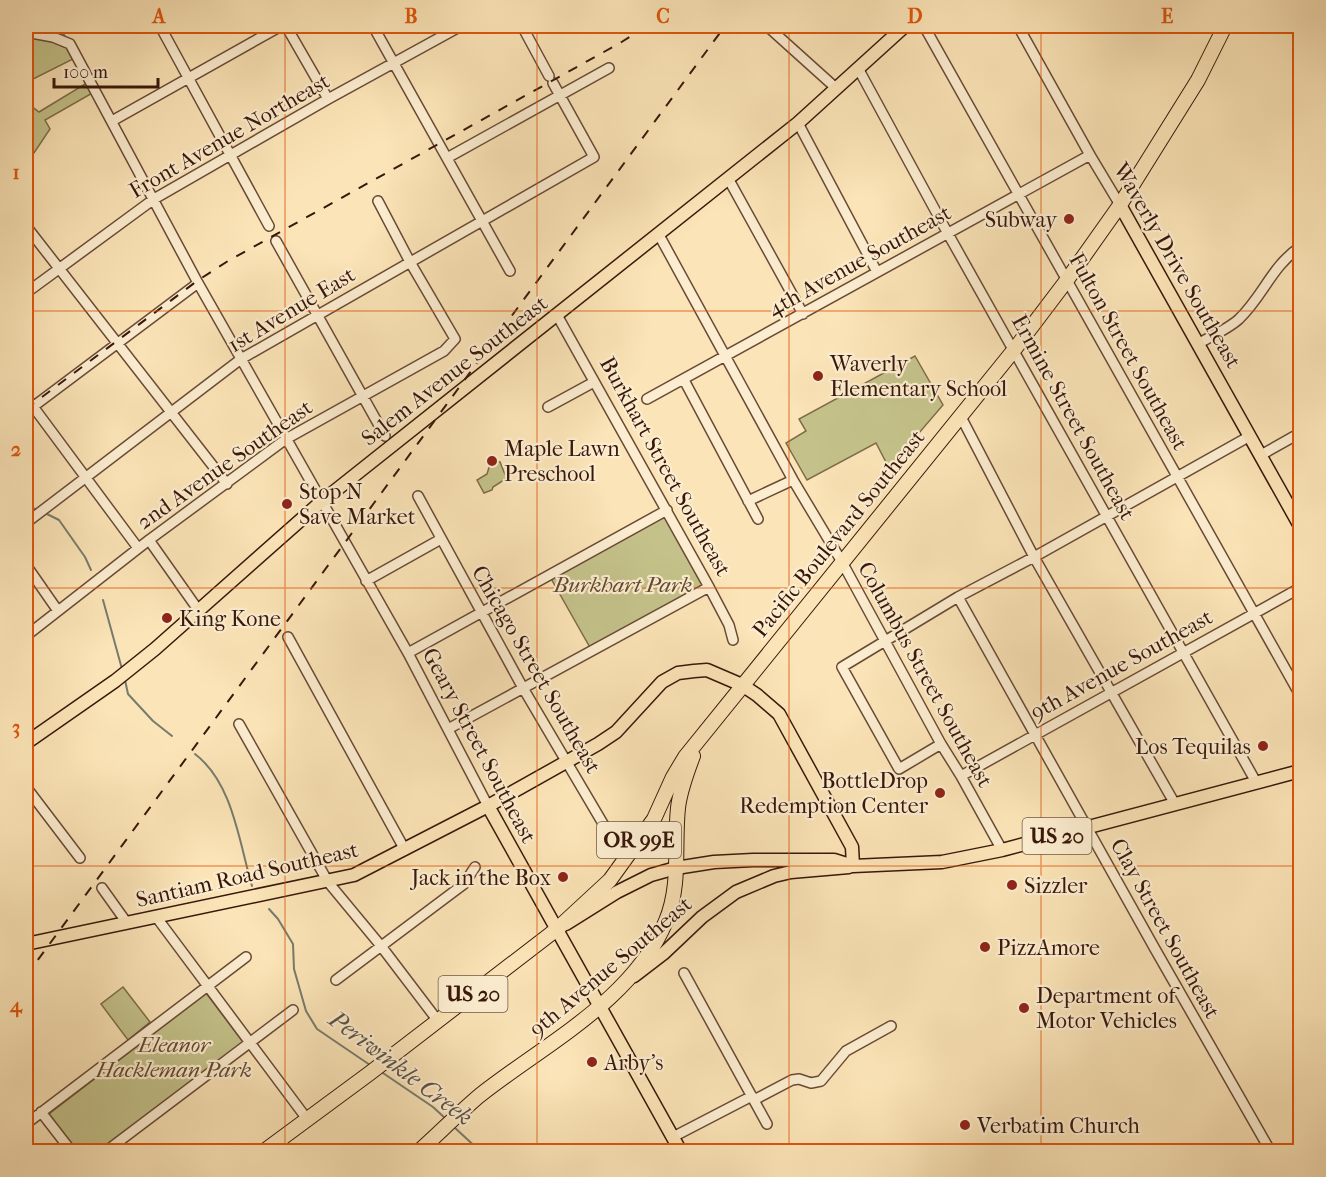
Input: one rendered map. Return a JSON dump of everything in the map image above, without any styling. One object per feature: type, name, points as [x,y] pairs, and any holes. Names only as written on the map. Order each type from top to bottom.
[{"type":"highway","name":"Pacific Boulevard Southeast","points":[[263,1152],[557,929],[610,880],[654,819],[672,777],[685,757],[1014,350],[1067,280],[1120,205],[1198,80],[1226,26]]},
{"type":"highway","name":"Pacific Boulevard Southeast","points":[[625,983],[654,945],[674,898],[678,807],[686,774],[701,737]]},
{"type":"highway","name":"9th Avenue Southeast","points":[[418,1152],[455,1117],[601,1005],[625,983]]},
{"type":"main road","name":"Salem Avenue Southeast","points":[[26,743],[115,681],[155,649],[321,502],[729,180],[859,70],[905,26]]},
{"type":"main road","name":"Waverly Drive Southeast","points":[[1120,205],[1300,526]]},
{"type":"main road","name":"Santiam Road Southeast","points":[[26,944],[354,875],[488,806],[616,732],[662,682],[678,673],[707,670],[742,685]]},
{"type":"main road","points":[[742,685],[779,714],[852,847],[854,866]]},
{"type":"main road","name":"US 20","points":[[557,929],[578,919],[617,892],[651,875],[676,868],[714,861],[753,860],[834,860],[854,866],[942,862],[1002,850],[1300,771]]},
{"type":"main road","name":"Geary Street Southeast","points":[[488,806],[681,1152]]},
{"type":"main road","name":"9th Avenue Southeast","points":[[625,983],[664,953],[702,917],[736,892],[774,876],[791,872],[854,866]]},
{"type":"street","points":[[160,26],[269,226]]},
{"type":"street","points":[[112,121],[281,26]]},
{"type":"street","points":[[286,26],[328,99]]},
{"type":"street","points":[[373,26],[510,271]]},
{"type":"street","name":"Front Avenue Northeast","points":[[26,292],[154,199],[328,99],[462,26]]},
{"type":"street","points":[[522,26],[560,96]]},
{"type":"street","points":[[767,26],[837,89]]},
{"type":"street","name":"Fulton Street Southeast","points":[[924,26],[1020,193],[1300,695]]},
{"type":"street","name":"Waverly Drive Southeast","points":[[1018,26],[1120,205]]},
{"type":"street","name":"Geary Street Southeast","points":[[26,32],[36,32],[65,41],[73,51],[197,281],[408,654],[488,806]]},
{"type":"street","points":[[447,158],[609,68]]},
{"type":"street","name":"Ermine Street Southeast","points":[[859,70],[947,232],[1256,782]]},
{"type":"street","name":"1st Avenue East","points":[[26,523],[241,359],[594,157],[560,96]]},
{"type":"street","points":[[798,123],[877,272]]},
{"type":"street","name":"4th Avenue Southeast","points":[[647,399],[1090,154]]},
{"type":"street","points":[[729,180],[802,314]]},
{"type":"street","points":[[378,201],[410,262]]},
{"type":"street","points":[[26,226],[226,484]]},
{"type":"street","name":"Columbus Street Southeast","points":[[659,235],[793,480],[842,562],[941,744],[1002,850]]},
{"type":"street","points":[[276,242],[385,435]]},
{"type":"street","points":[[1199,343],[1238,320],[1274,270],[1300,247]]},
{"type":"street","name":"2nd Avenue Southeast","points":[[26,636],[138,548],[286,439],[444,351],[455,339],[410,262]]},
{"type":"street","points":[[138,548],[86,476],[28,405],[197,281]]},
{"type":"street","name":"Burkhart Street Southeast","points":[[557,315],[709,587],[729,625],[733,640]]},
{"type":"street","points":[[684,380],[758,519]]},
{"type":"street","points":[[548,407],[594,382]]},
{"type":"street","points":[[960,415],[1034,557],[1175,804]]},
{"type":"street","points":[[1261,455],[1300,433]]},
{"type":"street","points":[[941,744],[899,769],[842,667],[958,597],[1250,436]]},
{"type":"street","points":[[748,501],[793,480]]},
{"type":"street","name":"Chicago Street Southeast","points":[[418,496],[524,688],[615,844],[631,853]]},
{"type":"street","points":[[408,654],[667,510]]},
{"type":"street","points":[[366,581],[441,539]]},
{"type":"street","points":[[149,540],[199,611]]},
{"type":"street","points":[[26,565],[58,611]]},
{"type":"street","points":[[448,729],[709,587]]},
{"type":"street","name":"9th Avenue Southeast","points":[[961,776],[1300,588]]},
{"type":"street","name":"Clay Street Southeast","points":[[958,597],[1271,1152]]},
{"type":"street","points":[[288,637],[405,850]]},
{"type":"street","points":[[239,724],[328,882],[381,945],[438,1021]]},
{"type":"street","points":[[26,787],[80,858]]},
{"type":"street","points":[[336,981],[464,884],[475,867]]},
{"type":"street","points":[[102,888],[127,923]]},
{"type":"street","points":[[157,918],[307,1119]]},
{"type":"street","points":[[26,1124],[246,957]]},
{"type":"street","points":[[684,973],[767,1124]]},
{"type":"street","points":[[105,1152],[293,1010]]},
{"type":"street","points":[[673,1137],[792,1080],[799,1079],[811,1083],[821,1081],[846,1051],[891,1026]]},
{"type":"street","points":[[41,1112],[72,1152]]},
{"type":"green space","points":[[26,26],[59,26],[77,57],[29,81],[26,95]]},
{"type":"green space","points":[[90,81],[96,91],[45,120],[50,129],[34,153],[26,156],[26,102],[39,112]]},
{"type":"green space","points":[[915,356],[943,405],[889,468],[876,443],[807,480],[786,443],[806,431],[799,419]]},
{"type":"green space","points":[[495,461],[500,462],[506,477],[492,490],[484,493],[477,480],[487,474],[490,464]]},
{"type":"green space","name":"Burkhart Park","points":[[667,510],[709,587],[592,651],[549,575]]},
{"type":"green space","points":[[123,987],[150,1022],[128,1040],[101,1004]]},
{"type":"green space","name":"Eleanor Hackleman Park","points":[[206,993],[243,1042],[100,1151],[77,1151],[49,1114]]},
{"type":"waterway","name":"Periwinkle Creek","points":[[26,505],[37,510]]},
{"type":"waterway","name":"Periwinkle Creek","points":[[45,513],[59,520],[85,557],[91,570]]},
{"type":"waterway","name":"Periwinkle Creek","points":[[103,600],[122,669]]},
{"type":"waterway","name":"Periwinkle Creek","points":[[125,680],[128,694],[153,721],[172,736]]},
{"type":"waterway","name":"Periwinkle Creek","points":[[195,754],[208,766],[226,797],[233,814],[252,886]]},
{"type":"waterway","name":"Periwinkle Creek","points":[[269,909],[293,944],[294,969],[306,1011],[317,1029],[370,1065]]},
{"type":"waterway","name":"Periwinkle Creek","points":[[380,1071],[433,1107],[446,1119]]},
{"type":"waterway","name":"Periwinkle Creek","points":[[454,1127],[481,1152]]},
{"type":"railway","points":[[26,409],[197,281],[228,261],[647,26]]},
{"type":"railway","points":[[26,976],[725,26]]},
{"type":"place","name":"Subway","points":[[1069,219]]},
{"type":"place","name":"Waverly Elementary School","points":[[818,376]]},
{"type":"place","name":"Maple Lawn Preschool","points":[[492,461]]},
{"type":"place","name":"Stop N Save Market","points":[[287,504]]},
{"type":"place","name":"King Kone","points":[[167,618]]},
{"type":"place","name":"Los Tequilas","points":[[1263,746]]},
{"type":"place","name":"BottleDrop Redemption Center","points":[[940,793]]},
{"type":"place","name":"Jack in the Box","points":[[563,877]]},
{"type":"place","name":"Sizzler","points":[[1012,885]]},
{"type":"place","name":"PizzAmore","points":[[985,947]]},
{"type":"place","name":"Department of Motor Vehicles","points":[[1024,1008]]},
{"type":"place","name":"Arby's","points":[[592,1062]]},
{"type":"place","name":"Verbatim Church","points":[[965,1125]]}]
